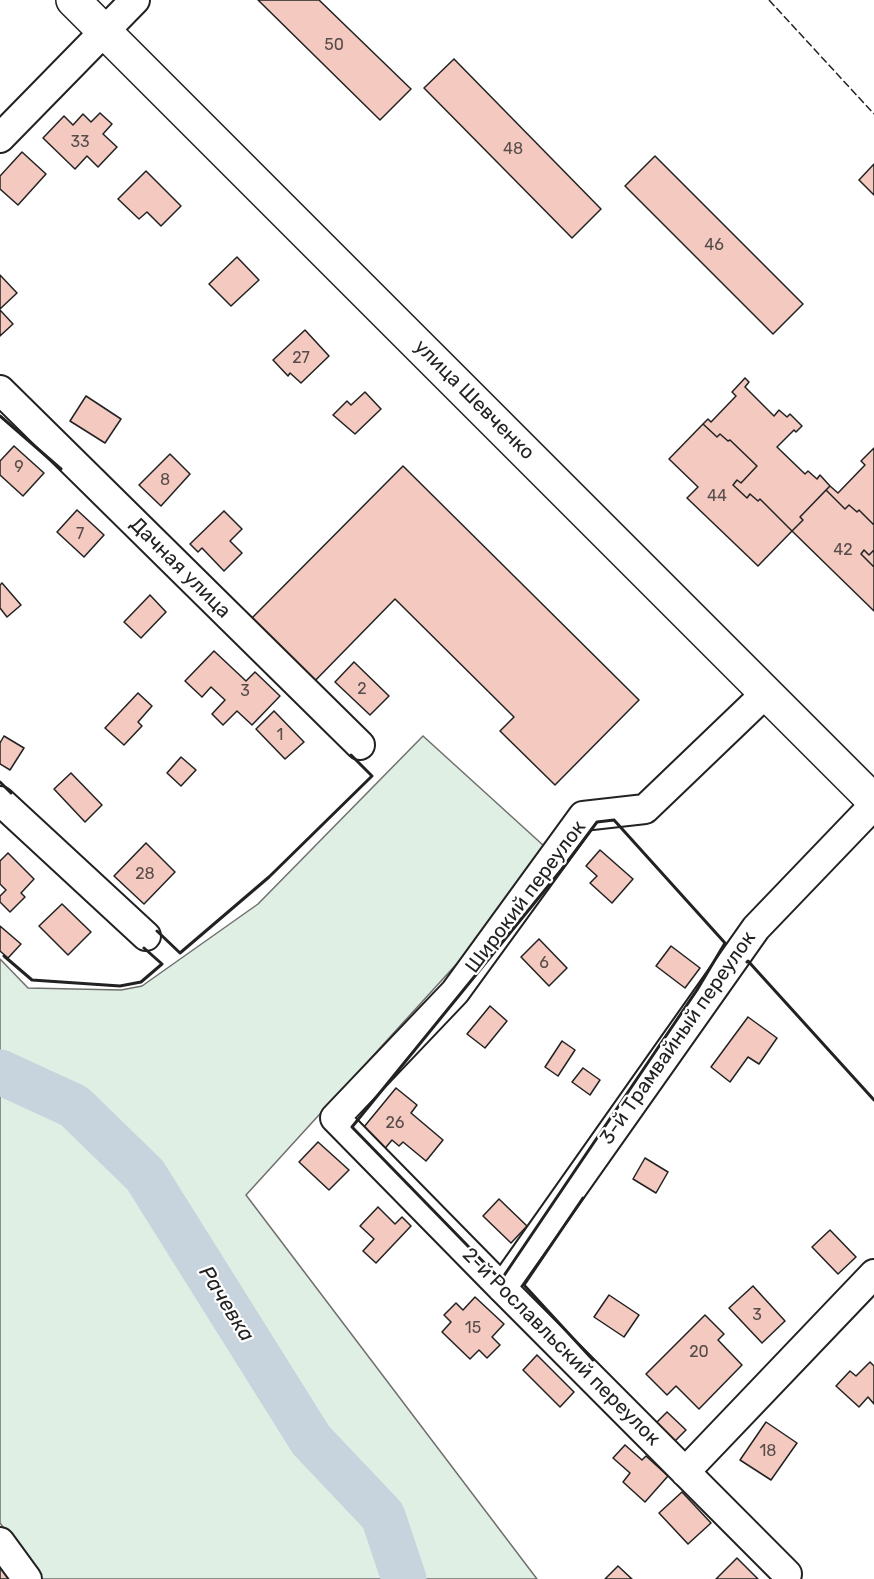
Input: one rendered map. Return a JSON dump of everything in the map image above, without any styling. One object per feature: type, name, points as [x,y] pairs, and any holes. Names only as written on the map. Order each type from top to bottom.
[{"type":"main road","name":"улица Шевченко","points":[[73,0],[874,803]]},
{"type":"street","points":[[0,138],[135,0]]},
{"type":"street","name":"Дачная улица","points":[[0,390],[360,745]]},
{"type":"street","name":"Широкий переулок","points":[[335,1118],[455,992],[583,816],[645,809],[766,693]]},
{"type":"street","points":[[0,801],[146,936]]},
{"type":"street","name":"3-й Трамвайный переулок","points":[[502,1288],[756,928],[874,803]]},
{"type":"street","name":"2-й Рославльский переулок","points":[[335,1118],[787,1574]]},
{"type":"street","points":[[685,1472],[874,1274]]},
{"type":"street","points":[[0,1542],[27,1579]]},
{"type":"green space","points":[[423,736],[555,856],[246,1195],[537,1579],[41,1579],[0,1523],[0,959],[28,988],[121,990],[142,986],[258,904]]},
{"type":"building","points":[[258,0],[319,0],[411,89],[380,120]]},
{"type":"building","points":[[454,59],[601,209],[572,238],[424,88]]},
{"type":"building","points":[[100,113],[112,124],[103,134],[117,147],[98,167],[87,156],[75,169],[43,138],[64,116],[73,125],[83,114],[91,122]]},
{"type":"building","points":[[22,152],[46,174],[18,205],[0,189],[0,176]]},
{"type":"building","points":[[655,156],[803,304],[773,334],[625,186]]},
{"type":"building","points":[[874,164],[874,195],[859,180]]},
{"type":"building","points":[[146,171],[181,206],[161,226],[147,212],[139,219],[118,199]]},
{"type":"building","points":[[237,257],[259,280],[231,306],[209,284]]},
{"type":"building","points":[[0,275],[17,293],[0,309]]},
{"type":"building","points":[[0,310],[13,324],[0,336]]},
{"type":"building","points":[[305,330],[329,356],[301,383],[290,373],[288,376],[273,360]]},
{"type":"building","points":[[745,378],[749,382],[745,387],[774,416],[779,410],[787,417],[790,414],[802,426],[796,432],[794,430],[777,447],[805,474],[808,471],[817,479],[820,475],[830,486],[800,517],[803,520],[792,531],[760,499],[758,501],[750,494],[747,498],[733,485],[737,480],[741,483],[757,466],[730,440],[728,441],[720,434],[717,437],[703,424],[708,419],[711,422],[736,396],[732,392]]},
{"type":"building","points":[[365,392],[381,409],[355,434],[333,415],[347,401],[351,405]]},
{"type":"building","points":[[86,396],[121,419],[105,443],[70,421]]},
{"type":"building","points":[[703,424],[717,437],[720,434],[728,441],[730,440],[757,466],[741,483],[737,480],[733,485],[747,498],[750,494],[758,501],[760,499],[792,531],[758,566],[687,498],[698,487],[669,459]]},
{"type":"building","points":[[14,446],[44,473],[23,496],[0,475],[0,461]]},
{"type":"building","points":[[874,448],[874,525],[859,510],[857,512],[849,505],[845,509],[826,490],[830,486],[838,493],[865,465],[861,461]]},
{"type":"building","points":[[170,454],[190,474],[161,506],[139,485]]},
{"type":"building","points":[[403,466],[639,700],[555,785],[500,731],[514,717],[395,599],[306,690],[243,627]]},
{"type":"building","points":[[826,490],[845,509],[849,505],[857,512],[859,510],[874,525],[874,550],[869,555],[864,550],[861,554],[874,567],[874,611],[792,531],[803,520],[800,517]]},
{"type":"building","points":[[77,510],[104,535],[84,557],[57,532]]},
{"type":"building","points":[[224,511],[242,529],[230,541],[242,553],[224,571],[202,548],[198,552],[190,544]]},
{"type":"building","points":[[864,550],[869,555],[874,550],[874,567],[861,554]]},
{"type":"building","points":[[2,583],[21,605],[7,617],[0,608],[0,585]]},
{"type":"building","points":[[150,595],[166,612],[141,638],[124,622]]},
{"type":"building","points":[[214,651],[246,681],[255,672],[280,696],[252,725],[237,711],[223,725],[212,714],[225,700],[211,687],[202,697],[185,681]]},
{"type":"building","points":[[354,662],[389,696],[370,715],[335,682]]},
{"type":"building","points":[[138,693],[152,706],[138,722],[142,726],[124,745],[105,728]]},
{"type":"building","points":[[274,711],[304,742],[285,759],[256,729]]},
{"type":"building","points":[[4,736],[24,748],[10,770],[0,764],[0,743]]},
{"type":"building","points":[[181,757],[196,770],[181,786],[167,773]]},
{"type":"building","points":[[71,773],[102,805],[85,822],[54,789]]},
{"type":"building","points":[[146,843],[175,872],[144,904],[114,876]]},
{"type":"building","points":[[600,850],[633,879],[612,903],[590,883],[597,876],[586,866]]},
{"type":"building","points":[[8,853],[34,879],[21,893],[25,897],[10,912],[0,902],[0,896],[6,890],[0,884],[0,861]]},
{"type":"building","points":[[62,904],[91,932],[68,955],[39,926]]},
{"type":"building","points":[[0,926],[21,944],[8,958],[0,951]]},
{"type":"building","points":[[539,939],[567,968],[549,986],[521,957]]},
{"type":"building","points":[[671,946],[700,968],[685,988],[656,966]]},
{"type":"building","points":[[490,1006],[507,1021],[485,1048],[467,1034]]},
{"type":"building","points":[[748,1017],[777,1038],[759,1064],[748,1057],[730,1082],[711,1067]]},
{"type":"building","points":[[562,1041],[575,1050],[558,1076],[545,1067]]},
{"type":"building","points":[[583,1068],[600,1080],[590,1095],[572,1082]]},
{"type":"building","points":[[396,1088],[417,1105],[411,1113],[443,1140],[426,1161],[403,1142],[399,1146],[392,1140],[382,1152],[359,1133]]},
{"type":"building","points":[[318,1142],[349,1170],[329,1190],[299,1162]]},
{"type":"building","points":[[645,1158],[668,1172],[656,1193],[633,1179]]},
{"type":"building","points":[[499,1199],[527,1226],[511,1243],[483,1216]]},
{"type":"building","points":[[378,1207],[395,1224],[402,1217],[411,1226],[376,1263],[363,1251],[374,1239],[360,1226]]},
{"type":"building","points":[[830,1230],[856,1257],[838,1274],[812,1247]]},
{"type":"building","points":[[753,1286],[785,1321],[762,1343],[729,1308]]},
{"type":"building","points":[[609,1295],[639,1315],[624,1337],[594,1317]]},
{"type":"building","points":[[475,1297],[504,1324],[492,1337],[500,1345],[487,1358],[479,1350],[470,1359],[442,1332],[451,1322],[444,1315],[456,1303],[463,1310]]},
{"type":"building","points":[[705,1315],[724,1334],[718,1340],[742,1365],[699,1409],[676,1386],[667,1395],[646,1374]]},
{"type":"building","points":[[537,1355],[574,1392],[560,1407],[523,1370]]},
{"type":"building","points":[[870,1362],[874,1366],[874,1404],[868,1397],[859,1407],[836,1386],[850,1371],[856,1376]]},
{"type":"building","points":[[667,1412],[686,1430],[674,1442],[655,1424]]},
{"type":"building","points":[[766,1422],[797,1443],[771,1480],[740,1460]]},
{"type":"building","points":[[625,1445],[642,1460],[646,1456],[668,1476],[645,1502],[623,1482],[630,1473],[613,1458]]},
{"type":"building","points":[[682,1492],[711,1523],[688,1544],[659,1513]]},
{"type":"building","points":[[737,1558],[758,1579],[716,1579]]},
{"type":"building","points":[[0,1566],[17,1579],[0,1579]]},
{"type":"building","points":[[618,1566],[632,1579],[605,1579]]},
{"type":"waterway","name":"Рачевка","points":[[0,1072],[74,1106],[145,1175],[311,1440],[383,1516],[404,1579]]},
{"type":"fence","points":[[769,0],[874,114]]},
{"type":"wall","points":[[0,416],[61,469]]},
{"type":"wall","points":[[157,931],[180,953],[269,877],[372,776],[351,755]]},
{"type":"wall","points":[[0,782],[11,793]]},
{"type":"wall","points":[[614,820],[725,943],[697,990],[501,1280],[352,1127],[562,869],[597,822],[614,820]]},
{"type":"wall","points":[[4,956],[32,980],[120,986],[141,982],[162,964],[144,948]]},
{"type":"wall","points":[[747,962],[874,1100]]},
{"type":"wall","points":[[583,1198],[524,1285],[593,1360]]}]
